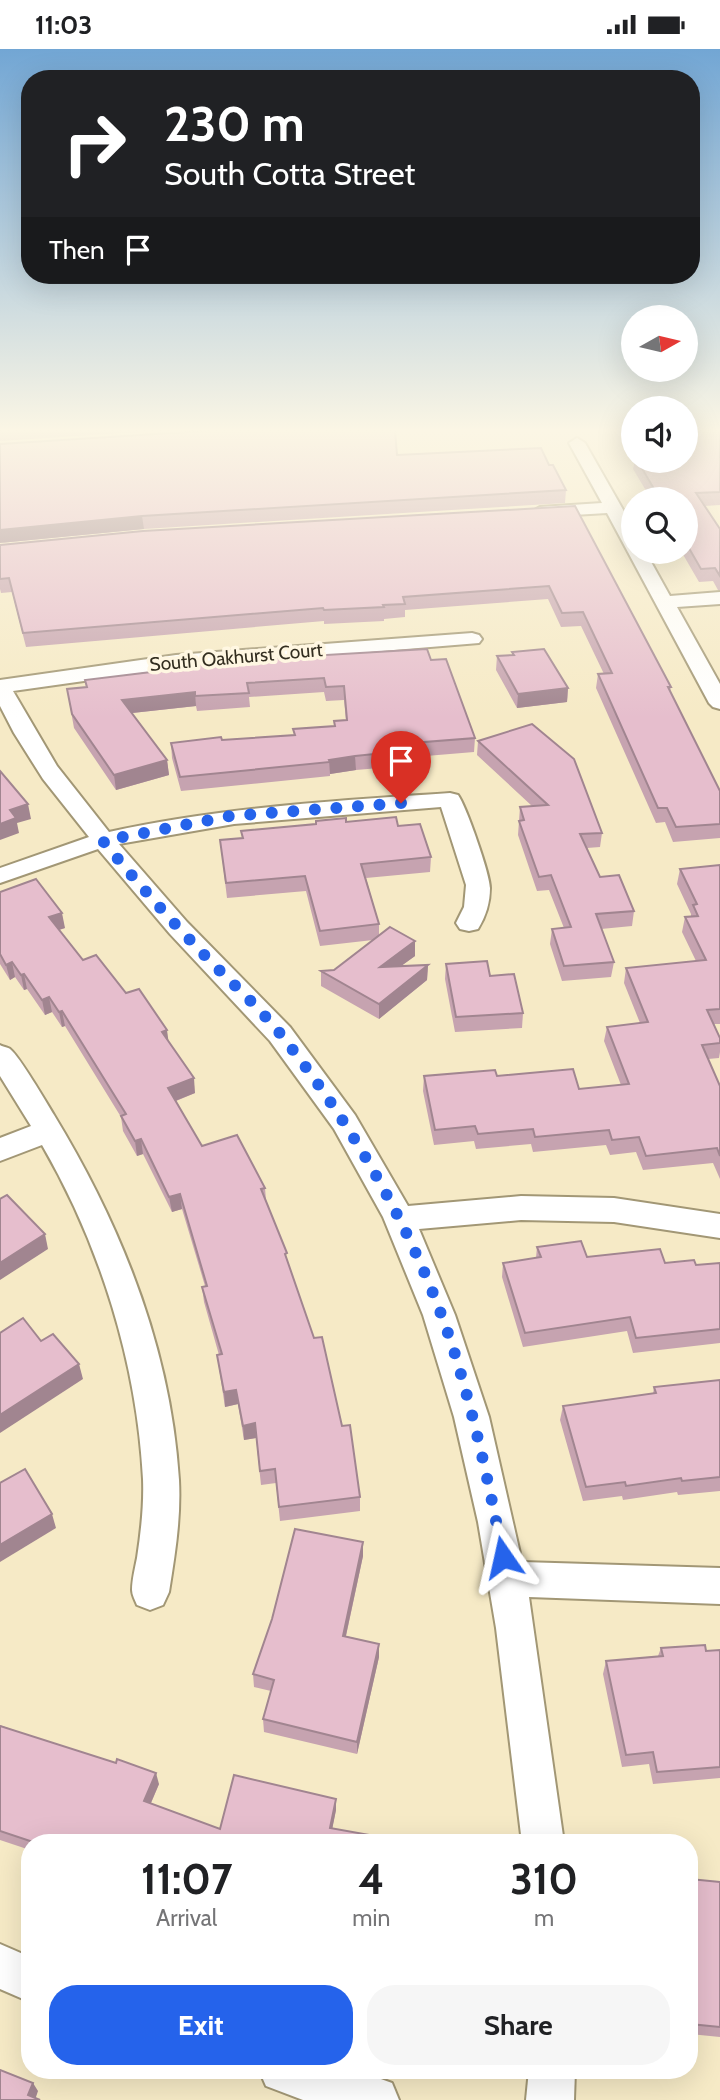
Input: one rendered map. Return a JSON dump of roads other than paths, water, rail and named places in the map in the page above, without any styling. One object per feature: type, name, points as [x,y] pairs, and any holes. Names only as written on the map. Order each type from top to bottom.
[{"type":"street","points":[[643,564],[720,703]]},
{"type":"street","points":[[665,602],[720,598]]},
{"type":"street","name":"South Oakhurst Court","points":[[0,686],[194,658],[472,639]]},
{"type":"street","points":[[0,686],[44,764],[103,841],[157,905],[280,1034],[350,1133],[399,1219],[427,1279],[453,1349],[474,1420],[507,1580],[528,1714],[542,1834]]},
{"type":"street","points":[[0,876],[103,841],[230,816],[450,800],[478,885],[476,907],[469,923]]},
{"type":"street","points":[[0,1055],[49,1129],[97,1222],[119,1280],[153,1415],[161,1482],[158,1545],[150,1592]]},
{"type":"street","points":[[0,1150],[49,1129]]},
{"type":"street","points":[[399,1219],[521,1208],[614,1210],[720,1226]]},
{"type":"street","points":[[507,1580],[720,1585]]},
{"type":"street","points":[[0,1966],[21,1976]]},
{"type":"street","points":[[310,2079],[375,2100]]},
{"type":"street","points":[[550,2100],[551,2079]]}]
